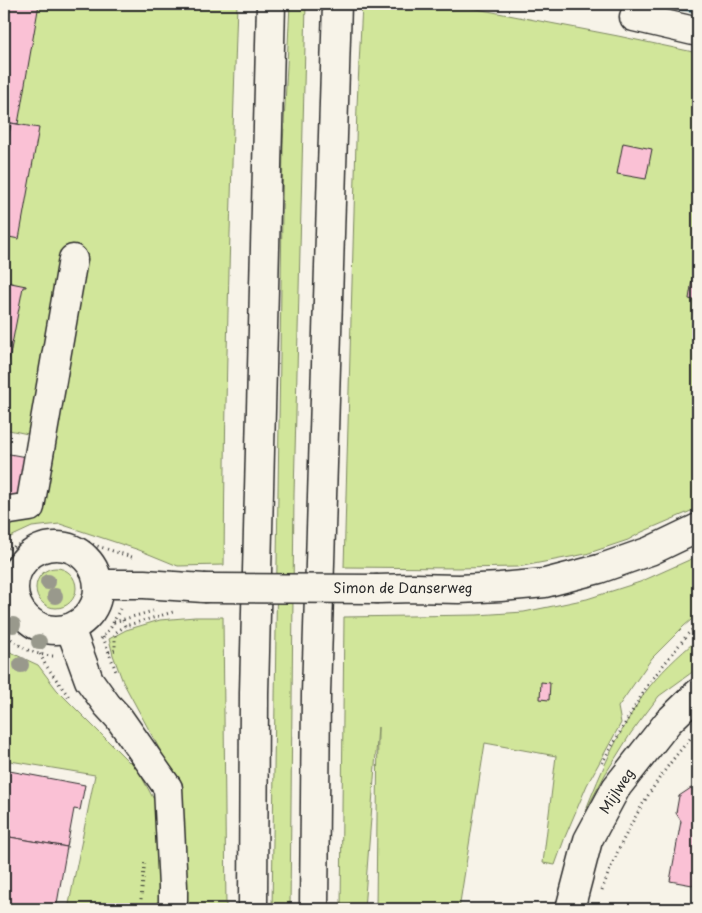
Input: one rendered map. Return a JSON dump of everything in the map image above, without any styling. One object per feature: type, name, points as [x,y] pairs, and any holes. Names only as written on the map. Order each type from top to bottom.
[{"type":"main road","points":[[253,909],[254,693],[271,4]]},
{"type":"main road","points":[[314,909],[316,694],[337,4]]},
{"type":"main road","points":[[634,17],[698,32]]},
{"type":"main road","points":[[4,511],[30,507],[73,259]]},
{"type":"main road","name":"Simon de Danserweg","points":[[98,584],[144,584],[204,588],[459,589],[545,583],[599,569],[650,551],[698,528]]},
{"type":"main road","points":[[52,546],[68,548],[83,556],[93,568],[98,584],[97,598],[92,611],[82,621],[70,628],[49,630],[36,625],[25,616],[17,604],[14,591],[9,583],[24,561],[36,551],[52,546]]},
{"type":"main road","points":[[70,628],[89,680],[168,788],[173,909]]},
{"type":"main road","name":"Mijlweg","points":[[570,909],[588,840],[616,788],[668,722],[698,693]]},
{"type":"path","points":[[4,551],[40,535],[58,532],[77,536],[94,545],[115,552]]},
{"type":"path","points":[[114,622],[123,620],[125,626],[178,610]]},
{"type":"path","points":[[40,654],[45,664],[70,698]]},
{"type":"path","name":"Mijlweg","points":[[602,892],[618,851],[634,820],[660,778],[698,730]]},
{"type":"path","points":[[140,909],[146,851]]},
{"type":"green space","points":[[4,4],[237,4],[227,355],[224,565],[178,566],[139,550],[60,524],[32,527],[4,540],[4,518],[47,438],[4,429],[4,385],[22,286],[4,281]]},
{"type":"green space","points":[[290,4],[306,4],[294,494],[290,909],[272,909],[283,145]]},
{"type":"green space","points":[[362,4],[451,4],[698,53],[698,508],[628,540],[586,554],[518,567],[344,567],[357,106]]},
{"type":"green space","points":[[698,556],[698,614],[652,658],[618,707],[621,723],[587,785],[555,865],[543,863],[556,756],[485,743],[459,909],[376,909],[378,727],[364,909],[341,909],[344,617],[477,615],[524,612],[587,599],[640,582]]},
{"type":"green space","points":[[56,568],[70,574],[76,588],[70,602],[56,608],[42,602],[36,588],[42,574]]},
{"type":"green space","points":[[223,617],[226,909],[185,909],[173,774],[123,682],[109,639],[126,630],[160,620]]},
{"type":"green space","points":[[698,639],[698,668],[659,696],[631,733],[585,812],[611,751],[626,722],[644,694],[656,679]]},
{"type":"green space","points":[[4,647],[12,653],[38,665],[57,690],[129,762],[132,759],[158,807],[161,909],[68,909],[95,775],[4,760]]},
{"type":"water","points":[[643,4],[698,4],[698,12],[679,10]]},
{"type":"building","points":[[9,4],[39,4],[18,124],[4,122],[4,36]]},
{"type":"building","points":[[4,122],[11,123],[9,134],[4,133]]},
{"type":"building","points":[[11,123],[39,128],[19,239],[4,236],[4,164]]},
{"type":"building","points":[[623,143],[652,149],[646,179],[617,174]]},
{"type":"building","points":[[695,261],[698,262],[698,301],[689,299]]},
{"type":"building","points":[[4,280],[26,287],[23,287],[4,386]]},
{"type":"building","points":[[4,453],[26,457],[19,499],[4,496]]},
{"type":"building","points":[[541,682],[550,683],[549,700],[540,699]]},
{"type":"building","points":[[4,770],[85,785],[80,810],[74,809],[67,847],[4,836]]},
{"type":"building","points":[[691,788],[698,790],[698,886],[670,881],[681,821],[676,813],[679,796]]},
{"type":"building","points":[[4,836],[67,847],[56,909],[43,909],[4,902]]}]
